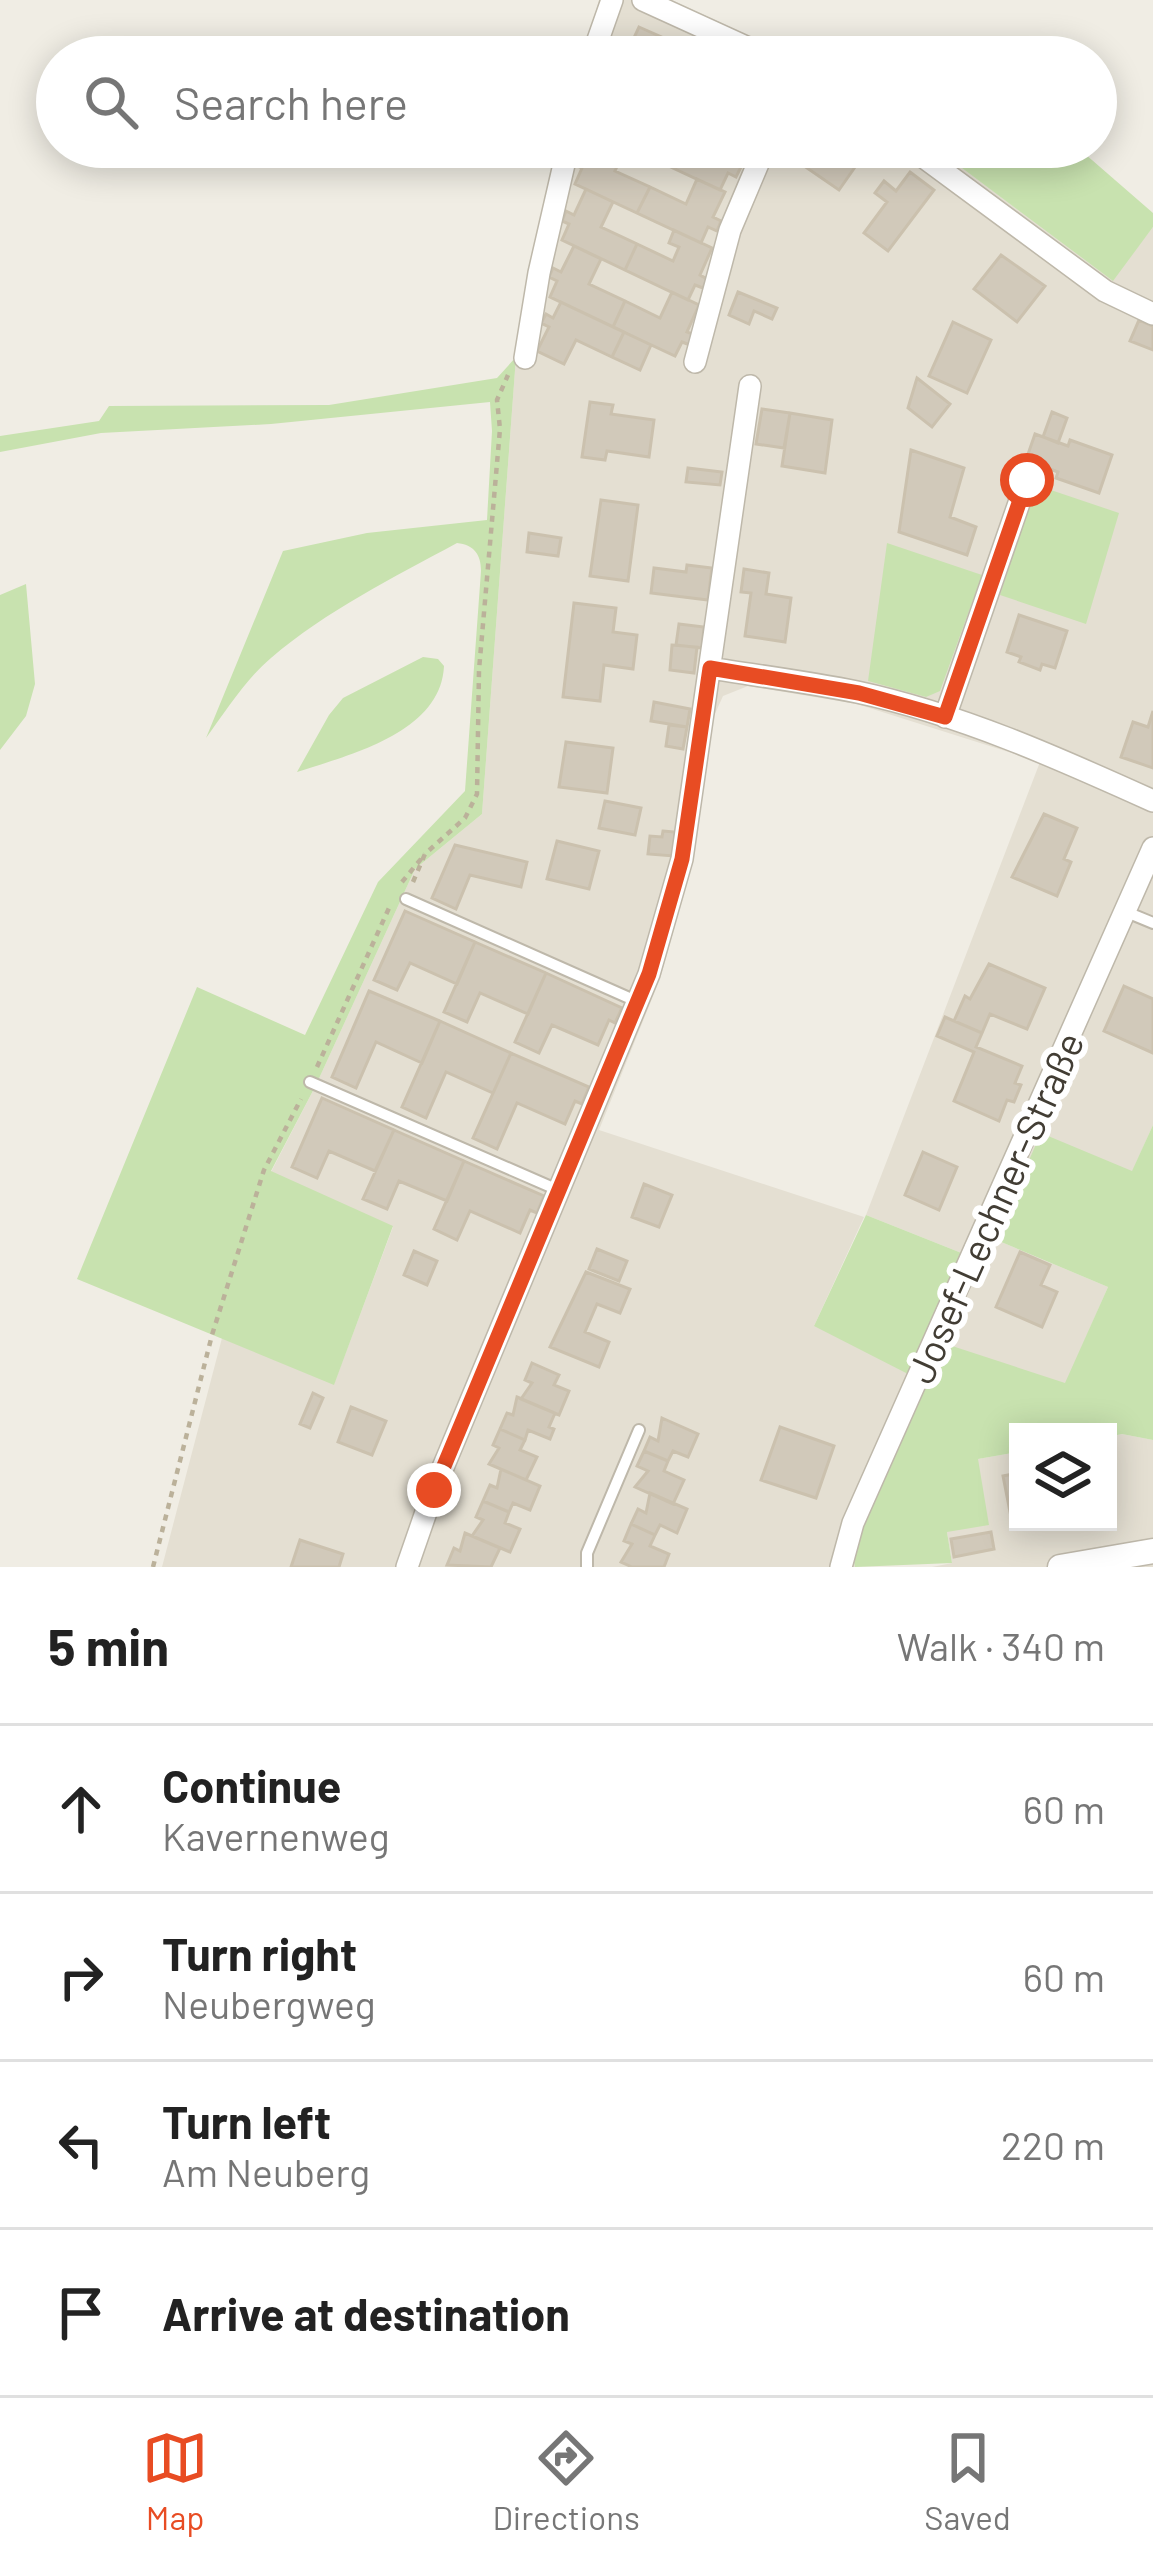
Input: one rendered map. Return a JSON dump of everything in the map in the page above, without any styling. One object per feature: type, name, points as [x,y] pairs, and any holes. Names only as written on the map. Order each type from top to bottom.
[{"type":"street","points":[[599,36],[612,0]]},
{"type":"street","points":[[643,0],[722,36]]},
{"type":"street","points":[[525,358],[563,168]]},
{"type":"street","points":[[695,362],[730,230],[756,168]]},
{"type":"street","points":[[938,168],[1105,291],[1153,314]]},
{"type":"street","points":[[407,1567],[434,1490],[639,1002],[682,859],[750,386]]},
{"type":"street","points":[[945,717],[1027,480]]},
{"type":"street","points":[[710,668],[859,693],[945,717],[1045,752],[1153,801]]},
{"type":"street","name":"Josef-Lechner-Straße","points":[[841,1567],[853,1522],[1153,848]]},
{"type":"street","points":[[1060,1567],[1153,1551]]},
{"type":"lane","points":[[406,899],[639,1002]]},
{"type":"lane","points":[[1124,911],[1153,923]]},
{"type":"lane","points":[[310,1082],[561,1191]]},
{"type":"lane","points":[[587,1567],[587,1553],[638,1430]]},
{"type":"path","points":[[153,1567],[212,1335],[265,1170],[397,890],[410,868],[465,818],[477,794],[479,670],[500,429],[497,400],[506,377],[525,358]]},
{"type":"path","points":[[418,871],[425,854]]},
{"type":"shaded area","points":[[599,0],[672,0],[750,36],[589,36]]},
{"type":"shaded area","points":[[555,168],[962,168],[1112,280],[1153,227],[1153,1125],[1132,1172],[994,1239],[1108,1287],[1066,1383],[1015,1423],[1009,1423],[1009,1428],[852,1552],[855,1567],[162,1567],[222,1338],[334,1384],[393,1227],[271,1172],[415,869],[482,814],[516,357]],"holes":[[[748,686],[857,704],[1040,762],[866,1215],[964,1254],[814,1326],[864,1217],[599,1130],[660,979],[693,861],[714,716],[723,696]]]},
{"type":"shaded area","points":[[1117,1435],[1153,1440],[1153,1567],[932,1567],[952,1563],[947,1532],[978,1459],[1009,1454],[1009,1531],[1117,1531]]},
{"type":"green space","points":[[962,168],[1101,168],[1153,213],[1153,227],[1113,281]]},
{"type":"green space","points":[[516,357],[482,814],[415,869],[316,1085],[271,1171],[393,1226],[334,1385],[77,1279],[197,987],[305,1035],[378,882],[465,791],[481,571],[475,551],[463,544],[385,582],[292,641],[253,676],[206,738],[283,551],[367,533],[487,520],[490,402],[271,424],[101,433],[0,452],[0,436],[99,421],[109,406],[329,405],[497,378]]},
{"type":"green space","points":[[1036,485],[1119,513],[1086,624],[1000,595]]},
{"type":"green space","points":[[887,543],[982,575],[940,691],[926,697],[868,681]]},
{"type":"green space","points":[[26,584],[35,684],[26,716],[0,750],[0,595]]},
{"type":"green space","points":[[423,657],[438,659],[444,666],[439,689],[410,724],[366,749],[297,772],[343,698]]},
{"type":"green space","points":[[1153,1125],[1153,1440],[1117,1435],[1117,1423],[1009,1423],[1009,1454],[978,1459],[989,1525],[947,1532],[952,1563],[855,1567],[852,1552],[946,1344],[1065,1383],[1108,1287],[994,1239],[1041,1133],[1132,1171]]},
{"type":"green space","points":[[866,1215],[964,1254],[908,1374],[814,1326]]},
{"type":"building","points":[[639,27],[659,36],[635,36]]},
{"type":"building","points":[[582,168],[616,168],[650,187],[637,213],[575,184]]},
{"type":"building","points":[[673,168],[740,168],[736,177],[728,173],[720,190]]},
{"type":"building","points":[[807,168],[854,168],[839,190]]},
{"type":"building","points":[[910,172],[934,190],[888,251],[864,233],[887,202],[875,193],[884,181],[896,191]]},
{"type":"building","points":[[697,179],[725,192],[713,217],[721,221],[717,231],[708,227],[701,243],[637,213],[650,187],[686,204]]},
{"type":"building","points":[[586,189],[613,202],[601,227],[637,244],[625,270],[562,240],[569,224],[562,221],[566,211],[574,215]]},
{"type":"building","points":[[674,230],[712,248],[700,275],[707,279],[703,288],[695,285],[688,300],[625,270],[637,244],[673,261],[679,247],[669,243]]},
{"type":"building","points":[[574,246],[601,259],[589,284],[625,301],[613,327],[550,297],[557,281],[549,277],[553,268],[561,272]]},
{"type":"building","points":[[1001,255],[1045,286],[1017,322],[974,289]]},
{"type":"building","points":[[672,292],[699,305],[687,332],[695,335],[690,345],[682,342],[675,356],[613,327],[625,301],[660,318]]},
{"type":"building","points":[[738,292],[777,308],[772,319],[754,311],[749,324],[729,315]]},
{"type":"building","points":[[561,302],[624,332],[612,357],[576,340],[564,364],[537,351],[549,327],[541,323],[546,314],[553,318]]},
{"type":"building","points":[[1139,320],[1153,326],[1153,350],[1130,341]]},
{"type":"building","points":[[953,322],[991,340],[967,393],[929,376]]},
{"type":"building","points":[[624,332],[651,345],[640,370],[612,357]]},
{"type":"building","points":[[917,378],[950,404],[932,427],[908,408]]},
{"type":"building","points":[[590,402],[613,405],[611,414],[654,420],[649,457],[607,451],[605,460],[582,457]]},
{"type":"building","points":[[762,409],[790,413],[784,448],[756,444]]},
{"type":"building","points":[[1052,412],[1067,418],[1058,443],[1043,437]]},
{"type":"building","points":[[790,413],[832,420],[825,473],[782,466]]},
{"type":"building","points":[[1035,434],[1112,455],[1099,493],[1056,478],[1058,472],[1026,460]]},
{"type":"building","points":[[911,450],[964,468],[950,517],[976,527],[967,555],[899,532]]},
{"type":"building","points":[[688,468],[722,472],[720,485],[686,482]]},
{"type":"building","points":[[601,500],[638,505],[628,581],[590,576]]},
{"type":"building","points":[[529,533],[561,538],[558,556],[527,552]]},
{"type":"building","points":[[687,565],[712,568],[708,600],[651,593],[654,568],[686,572]]},
{"type":"building","points":[[744,569],[769,573],[766,594],[791,598],[785,642],[745,636],[751,593],[741,592]]},
{"type":"building","points":[[574,603],[616,608],[613,632],[637,635],[633,669],[604,665],[600,701],[563,697]]},
{"type":"building","points":[[1019,615],[1067,631],[1055,668],[1042,664],[1040,670],[1007,652]]},
{"type":"building","points":[[679,624],[704,627],[702,648],[676,645]]},
{"type":"building","points":[[672,645],[697,647],[694,673],[670,670]]},
{"type":"building","points":[[654,702],[690,709],[687,727],[651,721]]},
{"type":"building","points":[[1153,711],[1153,768],[1121,757],[1133,722],[1148,727]]},
{"type":"building","points":[[669,725],[687,727],[683,749],[666,746]]},
{"type":"building","points":[[566,742],[613,748],[607,793],[559,787]]},
{"type":"building","points":[[605,801],[641,808],[635,835],[599,828]]},
{"type":"building","points":[[1044,814],[1077,828],[1064,859],[1071,862],[1057,896],[1012,877]]},
{"type":"building","points":[[663,831],[675,832],[673,856],[648,854],[650,836],[662,837]]},
{"type":"building","points":[[557,841],[599,851],[589,889],[547,879]]},
{"type":"building","points":[[455,845],[527,862],[521,887],[470,875],[456,909],[432,898]]},
{"type":"building","points":[[405,911],[475,942],[457,984],[410,963],[397,990],[374,980]]},
{"type":"building","points":[[475,942],[546,973],[528,1014],[480,993],[467,1022],[444,1012]]},
{"type":"building","points":[[989,964],[1045,988],[1027,1029],[990,1014],[982,1033],[954,1021],[965,996],[970,999]]},
{"type":"building","points":[[546,973],[622,1008],[615,1023],[609,1020],[598,1045],[552,1025],[539,1053],[515,1042]]},
{"type":"building","points":[[1124,986],[1153,999],[1153,1053],[1104,1031]]},
{"type":"building","points":[[369,991],[440,1021],[422,1063],[376,1042],[356,1088],[332,1077]]},
{"type":"building","points":[[945,1017],[982,1033],[976,1047],[1022,1066],[1014,1102],[1007,1100],[999,1121],[954,1101],[974,1052],[937,1036]]},
{"type":"building","points":[[440,1021],[511,1053],[493,1093],[446,1072],[426,1118],[402,1107]]},
{"type":"building","points":[[511,1053],[589,1087],[582,1104],[575,1101],[565,1124],[517,1103],[497,1149],[473,1138]]},
{"type":"building","points":[[322,1098],[394,1130],[375,1171],[329,1151],[317,1178],[292,1167]]},
{"type":"building","points":[[394,1130],[464,1161],[447,1201],[399,1181],[387,1209],[363,1199]]},
{"type":"building","points":[[923,1152],[957,1167],[939,1210],[905,1195]]},
{"type":"building","points":[[464,1161],[544,1196],[537,1213],[530,1210],[520,1233],[470,1211],[457,1240],[434,1229]]},
{"type":"building","points":[[644,1184],[672,1195],[659,1227],[632,1217]]},
{"type":"building","points":[[597,1249],[627,1261],[619,1281],[589,1269]]},
{"type":"building","points":[[414,1251],[437,1261],[427,1285],[404,1275]]},
{"type":"building","points":[[1020,1252],[1050,1265],[1041,1285],[1057,1292],[1042,1327],[996,1307]]},
{"type":"building","points":[[586,1272],[630,1289],[620,1313],[597,1304],[585,1332],[609,1342],[599,1367],[550,1347]]},
{"type":"building","points":[[532,1363],[559,1375],[554,1385],[569,1391],[559,1415],[521,1399],[532,1383],[525,1380]]},
{"type":"building","points":[[313,1393],[323,1398],[310,1428],[300,1424]]},
{"type":"building","points":[[517,1397],[555,1413],[550,1439],[528,1430],[525,1440],[500,1429],[507,1413],[513,1415]]},
{"type":"building","points":[[351,1407],[386,1421],[372,1455],[338,1442]]},
{"type":"building","points":[[662,1418],[698,1434],[688,1457],[673,1451],[668,1461],[644,1451],[650,1437],[658,1441]]},
{"type":"building","points":[[780,1427],[834,1446],[816,1498],[761,1480]]},
{"type":"building","points":[[500,1429],[525,1440],[520,1450],[537,1457],[526,1480],[489,1464],[499,1448],[493,1445]]},
{"type":"building","points":[[644,1451],[668,1461],[664,1471],[684,1480],[673,1504],[635,1487],[648,1471],[637,1466]]},
{"type":"building","points":[[501,1469],[540,1486],[530,1510],[513,1503],[509,1512],[483,1501],[490,1485],[497,1488]]},
{"type":"building","points":[[1009,1475],[1009,1507],[1003,1476]]},
{"type":"building","points":[[650,1493],[687,1509],[677,1533],[660,1525],[655,1535],[631,1524],[638,1509],[646,1513]]},
{"type":"building","points":[[483,1501],[509,1512],[505,1523],[520,1529],[510,1552],[472,1536],[483,1520],[476,1517]]},
{"type":"building","points":[[631,1524],[655,1535],[650,1546],[669,1554],[664,1567],[632,1567],[621,1562],[632,1544],[624,1541]]},
{"type":"building","points":[[991,1532],[994,1549],[954,1557],[951,1539]]},
{"type":"building","points":[[465,1533],[500,1548],[491,1567],[447,1565],[454,1548],[460,1551]]},
{"type":"building","points":[[300,1540],[343,1554],[339,1567],[291,1567]]},
{"type":"route","points":[[434,1490],[649,974],[682,859],[710,668],[859,693],[945,717],[1027,480]]}]
